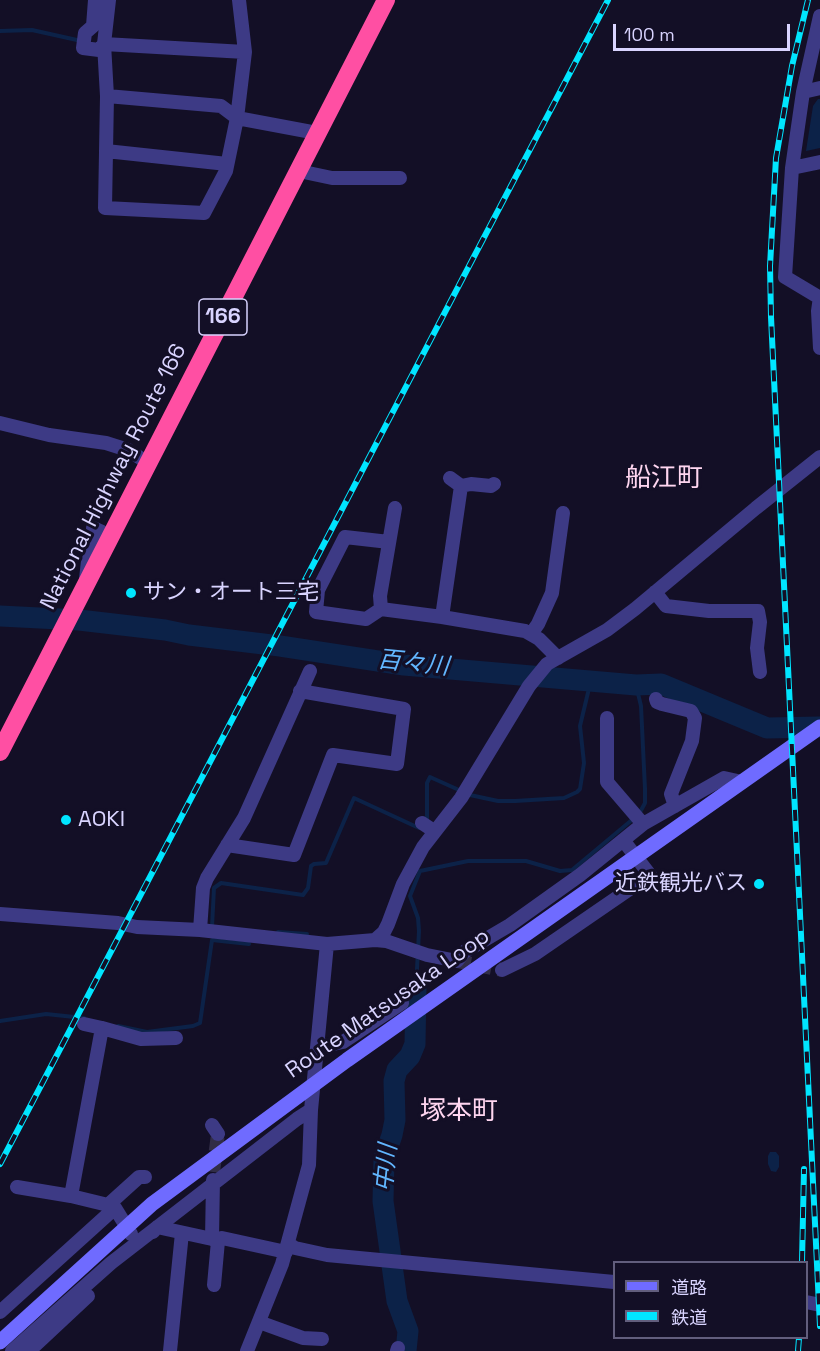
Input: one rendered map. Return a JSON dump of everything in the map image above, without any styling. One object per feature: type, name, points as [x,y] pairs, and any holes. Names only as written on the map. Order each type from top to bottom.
[{"type":"highway","name":"National Highway Route 166","points":[[0,752],[386,0]]},
{"type":"main road","name":"Route Matsusaka Loop","points":[[0,1342],[152,1204],[338,1066],[820,727]]},
{"type":"street","points":[[96,0],[93,26],[85,33],[83,48],[99,50],[104,44]]},
{"type":"street","points":[[109,0],[104,44],[107,96],[105,208],[204,213],[226,171],[237,118],[245,52],[239,0]]},
{"type":"street","points":[[820,16],[803,92],[792,168],[785,277],[820,297],[820,348]]},
{"type":"street","points":[[104,44],[245,52]]},
{"type":"street","points":[[803,92],[820,88]]},
{"type":"street","points":[[107,96],[221,106],[237,118],[317,133]]},
{"type":"street","points":[[106,151],[227,164]]},
{"type":"street","points":[[792,168],[820,162]]},
{"type":"street","points":[[299,171],[332,178],[400,178]]},
{"type":"street","points":[[0,423],[50,435],[106,443],[128,450],[148,463]]},
{"type":"street","points":[[375,940],[384,932],[403,884],[423,847],[428,827],[461,798],[529,686],[544,668],[608,630],[820,457]]},
{"type":"street","points":[[442,617],[456,482],[491,486],[494,484]]},
{"type":"street","points":[[381,609],[380,596],[394,508]]},
{"type":"street","points":[[531,634],[552,593],[562,513]]},
{"type":"street","points":[[85,589],[88,561],[102,532],[93,528]]},
{"type":"street","points":[[389,542],[345,537],[318,590],[316,612],[366,619],[381,609],[525,631],[539,639],[558,658]]},
{"type":"street","points":[[655,592],[666,606],[709,611],[758,611],[760,622],[757,648],[760,672]]},
{"type":"street","points":[[208,931],[203,888],[244,818],[310,671]]},
{"type":"street","points":[[227,845],[294,855],[333,755],[397,764],[404,709],[300,692]]},
{"type":"street","points":[[656,699],[662,704],[691,711],[695,718],[692,741],[671,794],[675,806]]},
{"type":"street","points":[[607,718],[607,782],[638,818]]},
{"type":"street","points":[[0,914],[118,922],[137,927],[208,931],[327,944],[375,940],[457,961],[464,952],[510,925],[580,875],[623,840],[638,818],[675,806],[724,778],[742,782]]},
{"type":"street","points":[[502,970],[536,954],[650,875],[623,840]]},
{"type":"street","points":[[247,1351],[287,1248],[309,1165],[311,1110],[327,944]]},
{"type":"street","points":[[318,1047],[343,1042],[402,1003]]},
{"type":"street","points":[[84,1024],[141,1039],[176,1038]]},
{"type":"street","points":[[71,1196],[102,1028]]},
{"type":"street","points":[[12,1351],[111,1263],[137,1244],[213,1178],[311,1110]]},
{"type":"street","points":[[0,1312],[112,1207],[139,1177],[145,1178]]},
{"type":"street","points":[[213,1178],[214,1285]]},
{"type":"street","points":[[17,1187],[71,1196],[112,1207],[137,1244]]},
{"type":"street","points":[[157,1227],[215,1240],[222,1238],[327,1255],[613,1282]]},
{"type":"street","points":[[29,1351],[157,1227]]},
{"type":"street","points":[[170,1351],[182,1233]]},
{"type":"street","points":[[259,1322],[303,1338],[322,1340]]},
{"type":"water","points":[[820,99],[820,148],[806,151],[813,106]]},
{"type":"water","points":[[770,1152],[776,1152],[779,1156],[779,1167],[776,1172],[771,1171],[768,1164]]},
{"type":"waterway","points":[[0,31],[32,30],[77,40]]},
{"type":"waterway","name":"百々川","points":[[0,616],[79,620],[165,630],[404,665],[636,685],[661,684],[767,728],[820,727]]},
{"type":"waterway","points":[[470,795],[498,801],[515,801],[564,798],[577,792],[580,789],[584,763],[580,726],[591,680]]},
{"type":"waterway","points":[[636,685],[641,706],[645,789],[645,803],[639,814]]},
{"type":"waterway","points":[[427,822],[427,783],[430,777],[459,790]]},
{"type":"waterway","points":[[212,927],[214,888],[221,883],[303,895],[308,888],[311,866],[326,863],[354,798],[419,828]]},
{"type":"waterway","points":[[400,998],[416,988],[419,931],[418,918],[410,896],[420,871],[468,861],[526,861],[560,871],[572,870],[633,819]]},
{"type":"waterway","points":[[278,932],[307,934]]},
{"type":"waterway","points":[[118,1026],[147,1032],[200,1023],[212,940],[249,944]]},
{"type":"waterway","name":"中川","points":[[406,1351],[408,1331],[397,1301],[383,1201],[384,1158],[395,1120],[394,1081],[397,1070],[410,1056],[415,1044],[416,988]]},
{"type":"waterway","points":[[0,1021],[46,1014],[84,1018]]},
{"type":"tunnel","points":[[457,961],[502,970]]},
{"type":"tunnel","points":[[213,1172],[218,1134]]},
{"type":"railway","points":[[0,1164],[608,0]]},
{"type":"railway","points":[[808,0],[792,66],[776,158],[770,266],[820,1326]]},
{"type":"railway","points":[[802,1261],[804,1169]]},
{"type":"railway","points":[[798,1351],[799,1339]]},
{"type":"place","name":"サン・オート三宅","points":[[131,593]]},
{"type":"place","name":"AOKI","points":[[66,820]]},
{"type":"place","name":"近鉄観光バス","points":[[759,884]]},
{"type":"district","name":"船江町","points":[[664,479]]},
{"type":"district","name":"塚本町","points":[[459,1112]]}]
